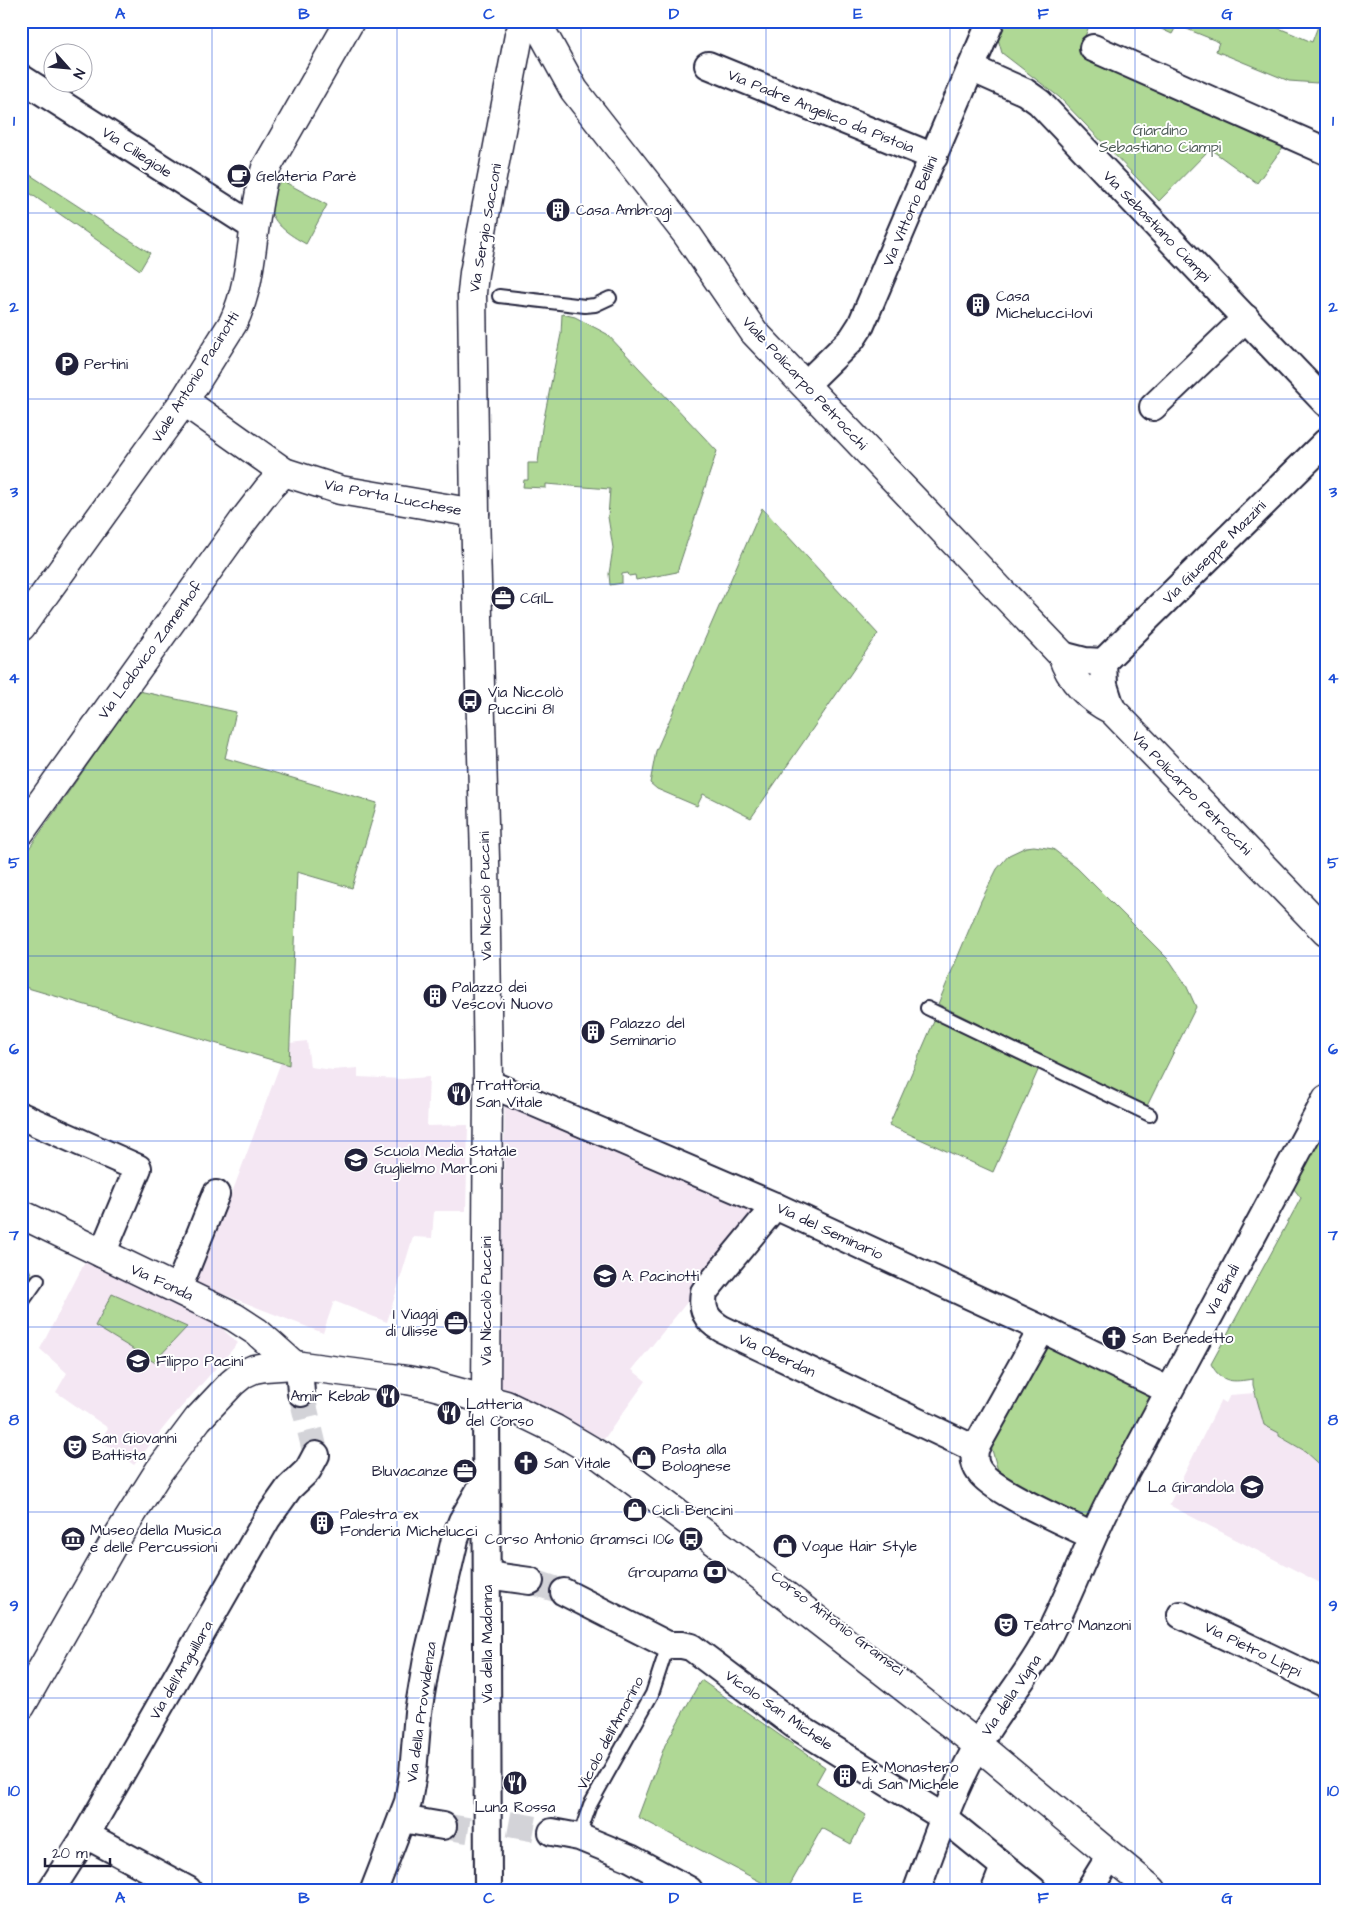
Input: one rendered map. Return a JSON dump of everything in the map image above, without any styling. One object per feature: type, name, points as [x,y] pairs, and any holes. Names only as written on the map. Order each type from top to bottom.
[{"type":"street","name":"Viale Antonio Pacinotti","points":[[21,627],[184,401],[238,311],[246,286],[259,191],[266,168],[350,21]]},
{"type":"street","name":"Via Vittorio Bellini","points":[[805,385],[852,339],[861,325],[991,21]]},
{"type":"street","name":"Viale Policarpo Petrocchi","points":[[522,26],[686,234],[754,332],[1062,655]]},
{"type":"street","name":"Via Sergio Sacconi","points":[[475,513],[473,282],[522,26]]},
{"type":"street","points":[[1093,48],[1326,151]]},
{"type":"street","name":"Via Padre Angelico da Pistoia","points":[[708,65],[934,157]]},
{"type":"street","name":"Via Sebastiano Ciampi","points":[[971,68],[1025,92],[1039,102],[1326,402]]},
{"type":"street","name":"Via Ciliegiole","points":[[21,78],[254,227]]},
{"type":"street","points":[[1153,407],[1246,318]]},
{"type":"street","name":"Via Porta Lucchese","points":[[184,401],[284,472],[340,490],[475,513]]},
{"type":"street","name":"Via Giuseppe Mazzini","points":[[1103,662],[1326,442]]},
{"type":"street","points":[[1256,512],[1283,499],[1315,471],[1326,464]]},
{"type":"street","name":"Via Lodovico Zamenhof","points":[[21,831],[244,520],[284,472]]},
{"type":"street","name":"Via Niccolò Puccini","points":[[475,513],[485,859],[488,1083],[486,1398]]},
{"type":"street","points":[[1062,655],[1085,662],[1103,662],[1104,685],[1112,710]]},
{"type":"street","name":"Via Policarpo Petrocchi","points":[[1062,655],[1066,668],[1073,679],[1096,702],[1112,710],[1326,932]]},
{"type":"street","name":"Via del Seminario","points":[[488,1083],[775,1206],[1042,1329],[1168,1390]]},
{"type":"street","name":"Via Bindi","points":[[1092,1536],[1168,1390],[1326,1099]]},
{"type":"street","points":[[21,1116],[138,1168],[102,1254]]},
{"type":"street","points":[[178,1289],[216,1194]]},
{"type":"street","name":"Via Oberdan","points":[[775,1206],[704,1292],[702,1307],[709,1320],[722,1329],[975,1449]]},
{"type":"street","name":"Via Fonda","points":[[21,1214],[234,1317],[257,1332],[294,1364]]},
{"type":"street","points":[[1042,1329],[975,1449],[975,1463],[978,1470],[990,1482],[1006,1492],[1092,1536]]},
{"type":"street","points":[[294,1364],[301,1393]]},
{"type":"street","name":"Corso Antonio Gramsci","points":[[21,1706],[125,1525],[173,1451],[218,1396],[243,1374],[265,1367],[294,1364],[421,1382],[486,1398],[512,1407],[583,1445],[712,1549],[981,1740],[1110,1856],[1152,1890]]},
{"type":"street","name":"Via della Madonna","points":[[486,1398],[488,1890]]},
{"type":"street","name":"Via dell'Anguillara","points":[[51,1890],[86,1835],[267,1519],[285,1493],[308,1470],[316,1455]]},
{"type":"street","name":"Via della Provvidenza","points":[[374,1890],[402,1820],[411,1790],[418,1712],[427,1659],[455,1538],[462,1521],[486,1479]]},
{"type":"street","name":"Via della Vigna","points":[[917,1890],[943,1817],[981,1740],[1042,1647],[1055,1622],[1092,1536]]},
{"type":"street","points":[[487,1575],[530,1582]]},
{"type":"street","name":"Vicolo San Michele","points":[[564,1592],[682,1640],[811,1736],[943,1817],[999,1878],[1032,1890]]},
{"type":"street","name":"Via Pietro Lippi","points":[[1181,1614],[1326,1684]]},
{"type":"street","points":[[402,1820],[443,1826]]},
{"type":"street","points":[[552,1832],[579,1837],[630,1858],[689,1890]]},
{"type":"street","points":[[86,1835],[188,1890]]},
{"type":"street","points":[[1089,1890],[1110,1856]]},
{"type":"lane","points":[[499,296],[585,306],[595,305],[610,298]]},
{"type":"lane","points":[[927,1008],[1150,1115]]},
{"type":"lane","points":[[21,1304],[38,1280]]},
{"type":"lane","name":"Corso Antonio Gramsci","points":[[21,1697],[137,1496],[176,1440],[210,1400],[242,1371],[258,1364],[294,1364]]},
{"type":"lane","name":"Corso Antonio Gramsci","points":[[486,1398],[501,1397],[511,1399],[523,1405],[587,1440],[641,1476],[945,1704],[981,1740],[1166,1890]]},
{"type":"lane","name":"Vicolo dell'Amorino","points":[[579,1837],[590,1805],[682,1640]]},
{"type":"shaded area","name":"Scuola Media Statale Guglielmo Marconi","points":[[307,1041],[310,1067],[333,1070],[358,1068],[358,1077],[402,1079],[429,1077],[427,1126],[468,1125],[466,1211],[434,1211],[432,1238],[413,1237],[387,1322],[334,1301],[323,1333],[189,1281],[203,1245],[210,1247],[217,1224],[232,1193],[281,1062],[289,1064],[290,1043]]},
{"type":"shaded area","name":"A. Pacinotti","points":[[505,1098],[762,1210],[632,1370],[646,1381],[604,1439],[500,1386]]},
{"type":"shaded area","name":"Filippo Pacini","points":[[85,1262],[210,1318],[238,1343],[169,1421],[134,1465],[100,1440],[108,1428],[56,1392],[67,1373],[40,1349]]},
{"type":"shaded area","name":"La Girandola","points":[[1255,1393],[1264,1425],[1280,1433],[1279,1437],[1305,1451],[1326,1470],[1326,1586],[1169,1505],[1221,1400],[1226,1403],[1230,1395]]},
{"type":"green space","name":"Giardino Sebastiano Ciampi","points":[[1005,21],[1029,21],[1040,26],[1043,21],[1091,21],[1080,49],[1166,85],[1162,93],[1168,97],[1286,143],[1257,183],[1210,149],[1159,201],[1059,97],[1002,53],[998,39]]},
{"type":"green space","points":[[1144,21],[1262,21],[1312,42],[1320,21],[1326,21],[1326,68],[1317,83],[1289,81],[1216,51],[1219,42],[1177,25],[1172,34]]},
{"type":"green space","points":[[21,169],[150,253],[140,270],[21,187]]},
{"type":"green space","points":[[281,180],[327,205],[306,244],[281,227],[270,209],[271,198]]},
{"type":"green space","points":[[562,314],[575,317],[607,334],[717,451],[677,572],[636,580],[635,575],[622,574],[622,583],[610,585],[609,574],[613,548],[608,517],[610,489],[546,484],[546,488],[523,487],[524,480],[528,480],[528,463],[538,463],[542,428],[561,334]]},
{"type":"green space","points":[[762,508],[878,634],[751,818],[703,794],[697,806],[657,789],[650,783],[656,751]]},
{"type":"green space","points":[[139,691],[236,712],[225,758],[377,803],[352,888],[297,872],[289,1065],[21,986],[21,860]]},
{"type":"green space","points":[[1034,846],[1053,849],[1077,868],[1170,961],[1186,985],[1196,1007],[1146,1108],[938,1004],[981,901],[997,869],[1009,855],[1026,847]]},
{"type":"green space","points":[[935,1019],[1040,1066],[993,1172],[889,1125]]},
{"type":"green space","points":[[1326,1117],[1326,1470],[1305,1451],[1264,1425],[1253,1379],[1229,1380],[1219,1375],[1211,1364],[1301,1198],[1290,1184]]},
{"type":"green space","points":[[21,1257],[25,1259],[32,1276],[21,1291]]},
{"type":"green space","points":[[112,1294],[187,1327],[154,1362],[95,1326]]},
{"type":"green space","points":[[1048,1342],[1152,1394],[1089,1519],[999,1474],[990,1443]]},
{"type":"green space","points":[[701,1680],[825,1767],[816,1783],[866,1815],[851,1844],[822,1828],[787,1890],[776,1890],[638,1817],[665,1745]]},
{"type":"tunnel","points":[[301,1393],[316,1455]]},
{"type":"tunnel","points":[[530,1581],[564,1592]]},
{"type":"tunnel","points":[[509,1824],[552,1832]]},
{"type":"tunnel","points":[[443,1826],[473,1831]]},
{"type":"place","name":"Gelateria Parè","points":[[239,176]]},
{"type":"place","name":"Casa Ambrogi","points":[[558,210]]},
{"type":"place","name":"Casa Michelucci-Iovi","points":[[978,305]]},
{"type":"place","name":"Pertini","points":[[67,364]]},
{"type":"place","name":"CGIL","points":[[503,598]]},
{"type":"place","name":"Via Niccolò Puccini 81","points":[[470,701]]},
{"type":"place","name":"Palazzo dei Vescovi Nuovo","points":[[435,996]]},
{"type":"place","name":"Palazzo del Seminario","points":[[593,1032]]},
{"type":"place","name":"Trattoria San Vitale","points":[[459,1094]]},
{"type":"place","name":"Scuola Media Statale Guglielmo Marconi","points":[[356,1160]]},
{"type":"place","name":"A. Pacinotti","points":[[605,1276]]},
{"type":"place","name":"I Viaggi di Ulisse","points":[[456,1323]]},
{"type":"place","name":"San Benedetto","points":[[1114,1338]]},
{"type":"place","name":"Filippo Pacini","points":[[138,1361]]},
{"type":"place","name":"Amir Kebab","points":[[388,1396]]},
{"type":"place","name":"Latteria del Corso","points":[[449,1413]]},
{"type":"place","name":"San Giovanni Battista","points":[[75,1447]]},
{"type":"place","name":"Pasta alla Bolognese","points":[[644,1458]]},
{"type":"place","name":"San Vitale","points":[[526,1463]]},
{"type":"place","name":"Bluvacanze","points":[[465,1471]]},
{"type":"place","name":"La Girandola","points":[[1252,1487]]},
{"type":"place","name":"Cicli Bencini","points":[[635,1510]]},
{"type":"place","name":"Palestra ex Fonderia Michelucci","points":[[322,1523]]},
{"type":"place","name":"Museo della Musica e delle Percussioni","points":[[73,1539]]},
{"type":"place","name":"Corso Antonio Gramsci 106","points":[[691,1539]]},
{"type":"place","name":"Vogue Hair Style","points":[[785,1546]]},
{"type":"place","name":"Groupama","points":[[715,1572]]},
{"type":"place","name":"Teatro Manzoni","points":[[1006,1625]]},
{"type":"place","name":"Ex Monastero di San Michele","points":[[845,1776]]},
{"type":"place","name":"Luna Rossa","points":[[515,1783]]}]
